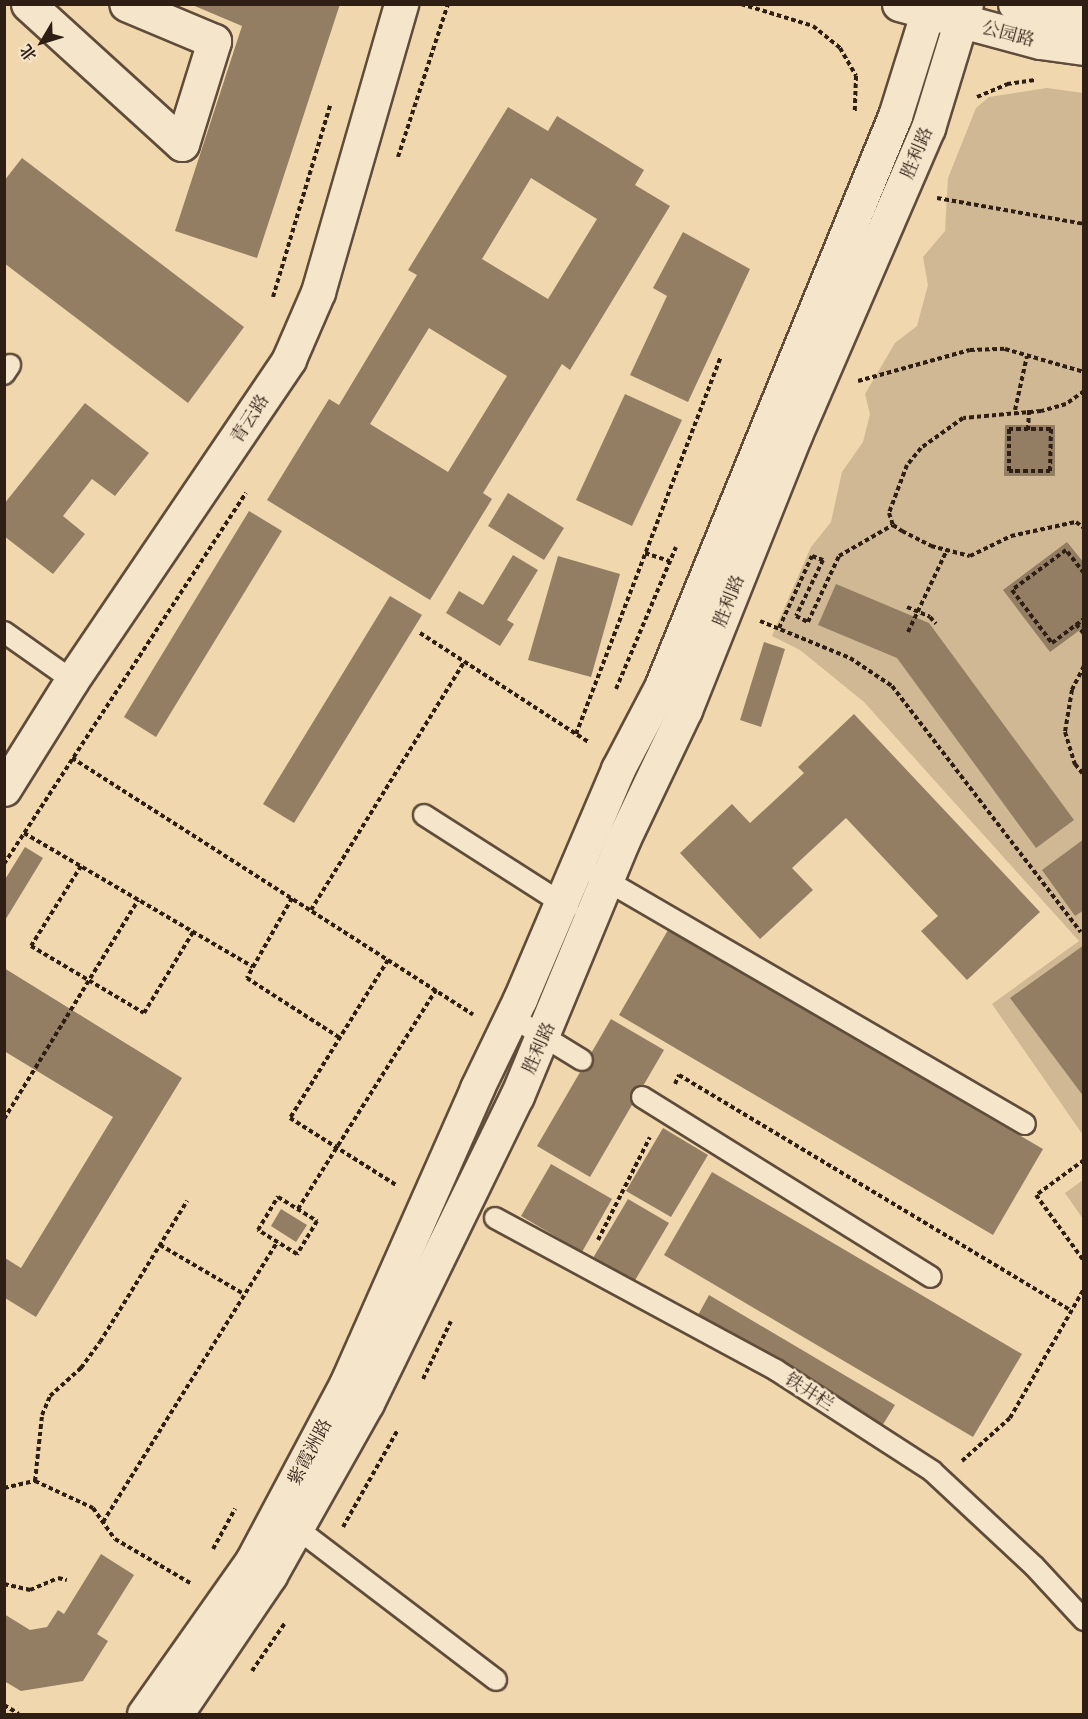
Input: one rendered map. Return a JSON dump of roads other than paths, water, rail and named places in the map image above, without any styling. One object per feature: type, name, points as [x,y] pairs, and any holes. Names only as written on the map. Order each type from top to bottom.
[{"type":"street","points":[[28,4],[182,144],[214,40],[126,4]]},
{"type":"street","name":"青云路","points":[[4,789],[72,680],[289,359],[318,292],[401,4]]},
{"type":"street","name":"公园路","points":[[1015,4],[1083,18]]},
{"type":"street","name":"公园路","points":[[918,7],[963,13],[1040,42],[1083,48]]},
{"type":"street","name":"胜利路","points":[[440,1170],[512,1017],[618,768],[661,687],[895,116],[918,7]]},
{"type":"street","name":"胜利路","points":[[474,1190],[544,1036],[607,881],[685,711],[795,435],[928,128],[963,13]]},
{"type":"street","name":"紫霞洲路","points":[[176,1714],[270,1575],[287,1521],[440,1170]]},
{"type":"street","name":"紫霞洲路","points":[[144,1714],[252,1562],[287,1521],[367,1403],[474,1190]]},
{"type":"lane","points":[[4,632],[72,680]]},
{"type":"lane","points":[[424,815],[591,921]]},
{"type":"lane","points":[[577,864],[1025,1124]]},
{"type":"lane","points":[[512,1017],[582,1060]]},
{"type":"lane","points":[[642,1097],[931,1277]]},
{"type":"lane","name":"铁井栏","points":[[495,1218],[776,1370],[941,1479],[1034,1566],[1083,1620]]},
{"type":"lane","points":[[287,1521],[496,1680]]}]
